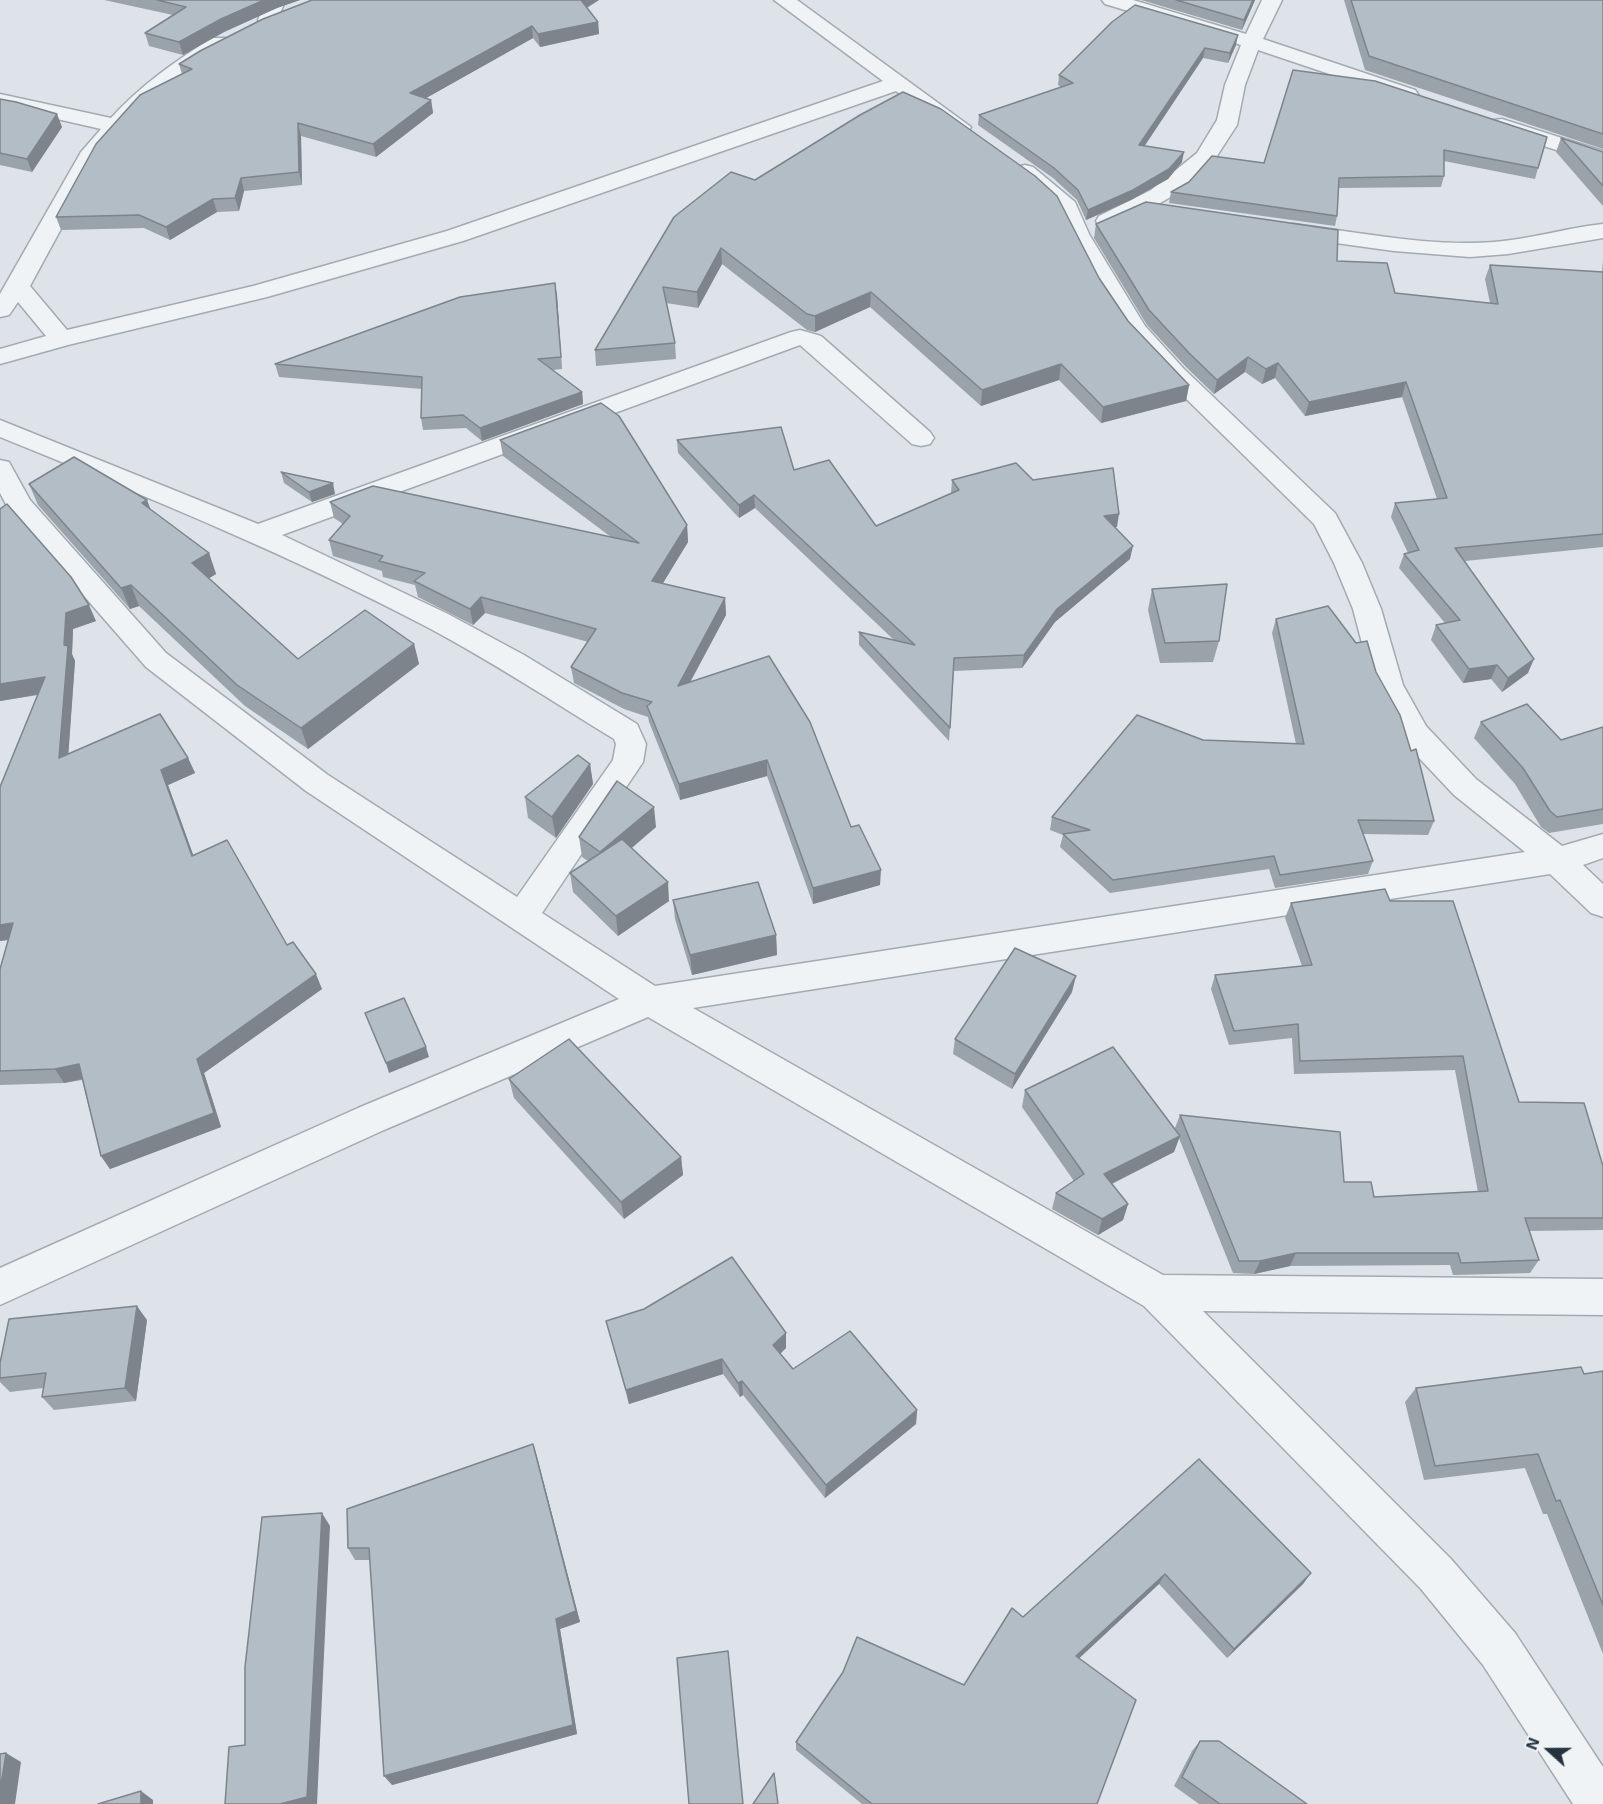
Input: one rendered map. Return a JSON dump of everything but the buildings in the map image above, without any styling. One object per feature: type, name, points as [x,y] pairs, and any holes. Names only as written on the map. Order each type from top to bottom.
[{"type":"street","points":[[1112,0],[1253,42],[1429,101]]},
{"type":"street","points":[[1078,234],[1140,207],[1177,186],[1195,166],[1225,127],[1235,84],[1272,0]]},
{"type":"street","points":[[791,1],[898,82],[1042,185],[1067,207],[1078,234],[1111,293],[1136,331],[1182,382],[1325,519],[1348,563],[1367,609],[1388,685],[1415,734],[1465,787],[1557,860],[1603,904]]},
{"type":"street","points":[[0,309],[18,286],[92,152],[142,96],[171,73],[212,46],[258,20],[299,9]]},
{"type":"street","points":[[0,357],[61,339],[259,292],[455,236],[898,82]]},
{"type":"street","points":[[0,100],[114,125]]},
{"type":"street","points":[[1482,119],[1603,158]]},
{"type":"street","points":[[1140,207],[1174,213]]},
{"type":"street","points":[[1267,227],[1457,249],[1495,249],[1569,233],[1603,231]]},
{"type":"street","points":[[18,286],[61,339]]},
{"type":"street","points":[[254,535],[800,337],[812,341],[921,438]]},
{"type":"street","points":[[0,428],[136,482],[369,587],[497,653],[626,732],[631,744],[628,762],[522,915]]},
{"type":"street","points":[[0,468],[19,504],[156,660],[317,783],[522,915],[650,1002],[1158,1293],[1436,1574],[1499,1649],[1600,1804]]},
{"type":"street","points":[[0,1287],[371,1119],[650,1002],[1557,860],[1603,846]]},
{"type":"street","points":[[1158,1293],[1603,1297]]}]
